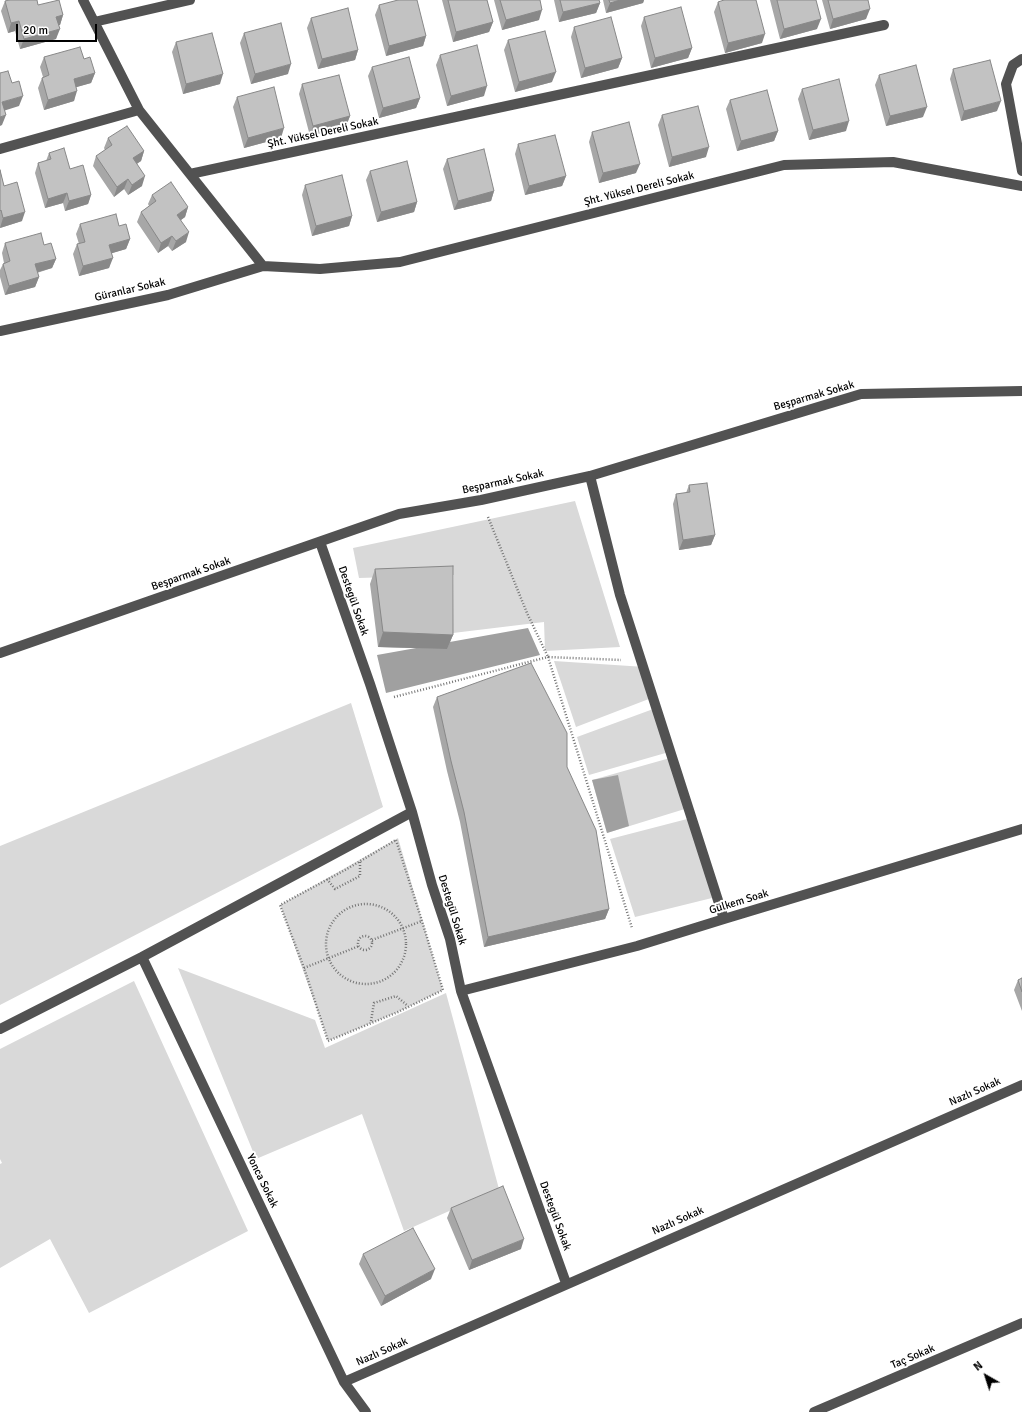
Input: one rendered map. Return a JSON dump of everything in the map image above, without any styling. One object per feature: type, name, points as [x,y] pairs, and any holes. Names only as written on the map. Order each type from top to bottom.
[{"type":"street","points":[[83,0],[140,110],[263,266]]},
{"type":"street","points":[[94,22],[190,0]]},
{"type":"street","name":"Şht. Yüksel Dereli Sokak","points":[[190,174],[884,25]]},
{"type":"street","points":[[1022,59],[1013,65],[1006,84],[1022,171]]},
{"type":"street","points":[[0,149],[140,110]]},
{"type":"street","name":"Şht. Yüksel Dereli Sokak","points":[[263,266],[320,269],[400,262],[784,165],[893,162],[1022,186]]},
{"type":"street","name":"Güranlar Sokak","points":[[0,331],[168,294],[263,266]]},
{"type":"street","name":"Beşparmak Sokak","points":[[0,653],[399,514],[481,500],[590,476],[861,394],[1022,392]]},
{"type":"street","points":[[590,476],[620,595],[724,918]]},
{"type":"street","name":"Destegül Sokak","points":[[320,542],[376,702],[412,812],[432,885],[450,939],[461,991],[566,1283]]},
{"type":"street","points":[[0,1029],[142,957],[412,812]]},
{"type":"street","name":"Gülkem Soak","points":[[461,991],[638,946],[724,918],[1022,829]]},
{"type":"street","name":"Yonca Sokak","points":[[142,957],[344,1382],[366,1412]]},
{"type":"street","name":"Nazlı Sokak","points":[[344,1382],[566,1283],[1022,1085]]},
{"type":"street","name":"Taç Sokak","points":[[814,1412],[1022,1323]]},
{"type":"path","points":[[481,500],[527,614],[548,657],[638,946]]},
{"type":"path","points":[[376,702],[548,657],[641,660]]},
{"type":"path","points":[[396,840],[443,990],[328,1041],[304,968],[280,905],[360,861],[396,840]]},
{"type":"path","points":[[327,879],[335,888],[360,876],[360,861]]},
{"type":"path","points":[[361,903],[373,904],[385,908],[394,915],[402,929],[406,936],[406,949],[402,962],[394,972],[383,980],[370,984],[357,983],[345,978],[335,970],[328,959],[325,946],[331,923],[339,914],[349,907],[361,903]]},
{"type":"path","points":[[372,940],[422,921]]},
{"type":"path","points":[[364,936],[372,940],[371,946],[368,949],[364,950],[359,946],[358,941],[364,936]]},
{"type":"path","points":[[304,968],[359,946]]},
{"type":"path","points":[[371,1022],[374,1003],[396,996],[408,1006]]},
{"type":"shaded area","points":[[575,501],[620,647],[545,651],[544,622],[453,633],[454,575],[359,578],[353,548]]},
{"type":"shaded area","points":[[528,628],[540,655],[386,693],[377,655]]},
{"type":"shaded area","points":[[554,661],[645,667],[654,697],[576,727]]},
{"type":"shaded area","points":[[351,703],[383,807],[0,1005],[0,846]]},
{"type":"shaded area","points":[[656,708],[669,752],[589,775],[577,737]]},
{"type":"shaded area","points":[[670,758],[688,808],[607,833],[592,780]]},
{"type":"shaded area","points":[[618,775],[629,826],[607,833],[592,780]]},
{"type":"shaded area","points":[[691,818],[712,898],[635,917],[610,839]]},
{"type":"shaded area","points":[[398,838],[443,990],[398,1012],[328,1041],[280,905]]},
{"type":"shaded area","points":[[178,968],[315,1020],[325,1048],[446,993],[499,1189],[404,1231],[362,1114],[256,1159]]},
{"type":"shaded area","points":[[134,981],[248,1231],[89,1313],[50,1239],[0,1268],[0,1164],[2,1163],[0,1159],[0,1049]]},
{"type":"building","points":[[37,0],[38,5],[59,0],[63,15],[56,17],[60,29],[24,39],[19,21],[11,23],[5,1]]},
{"type":"building","points":[[398,0],[417,0],[426,36],[389,46],[379,5]]},
{"type":"building","points":[[448,0],[487,0],[493,22],[456,32]]},
{"type":"building","points":[[500,0],[540,0],[542,10],[506,20]]},
{"type":"building","points":[[560,0],[599,0],[600,3],[563,12]]},
{"type":"building","points":[[609,0],[620,0],[610,3]]},
{"type":"building","points":[[724,0],[756,0],[765,34],[728,43],[718,2]]},
{"type":"building","points":[[777,0],[816,0],[821,19],[784,29]]},
{"type":"building","points":[[828,0],[868,0],[870,9],[833,19]]},
{"type":"building","points":[[681,7],[692,48],[655,58],[644,17]]},
{"type":"building","points":[[348,8],[358,50],[322,59],[311,18]]},
{"type":"building","points":[[611,17],[622,58],[585,68],[574,27]]},
{"type":"building","points":[[281,23],[291,64],[255,74],[244,33]]},
{"type":"building","points":[[545,31],[556,72],[519,82],[508,40]]},
{"type":"building","points":[[212,33],[223,74],[186,84],[176,42]]},
{"type":"building","points":[[477,45],[487,86],[451,96],[440,55]]},
{"type":"building","points":[[80,47],[84,59],[90,57],[95,73],[74,79],[77,91],[48,100],[42,78],[49,75],[44,57]]},
{"type":"building","points":[[409,57],[420,98],[383,108],[372,67]]},
{"type":"building","points":[[990,60],[1001,101],[964,111],[953,69]]},
{"type":"building","points":[[916,65],[927,107],[890,116],[879,75]]},
{"type":"building","points":[[8,71],[12,83],[19,81],[23,96],[2,102],[6,115],[0,117],[0,73]]},
{"type":"building","points":[[339,75],[350,116],[313,126],[302,84]]},
{"type":"building","points":[[839,79],[849,121],[813,130],[802,89]]},
{"type":"building","points":[[274,87],[284,128],[248,138],[237,97]]},
{"type":"building","points":[[767,90],[778,131],[741,141],[730,100]]},
{"type":"building","points":[[698,106],[709,147],[672,157],[662,115]]},
{"type":"building","points":[[629,122],[640,164],[603,173],[592,132]]},
{"type":"building","points":[[127,126],[144,151],[133,158],[145,176],[132,185],[128,179],[117,187],[96,156],[112,145],[108,138]]},
{"type":"building","points":[[555,135],[566,176],[529,186],[518,144]]},
{"type":"building","points":[[64,148],[70,169],[83,165],[91,195],[69,201],[67,193],[48,199],[38,163],[51,159],[49,153]]},
{"type":"building","points":[[484,149],[494,191],[458,201],[447,159]]},
{"type":"building","points":[[407,161],[417,202],[381,212],[370,171]]},
{"type":"building","points":[[0,170],[4,186],[17,182],[25,212],[3,218],[1,210],[0,211]]},
{"type":"building","points":[[342,175],[352,216],[316,226],[305,185]]},
{"type":"building","points":[[171,182],[188,207],[177,215],[189,232],[176,241],[172,236],[161,243],[141,212],[156,201],[152,195]]},
{"type":"building","points":[[116,214],[119,226],[126,224],[130,239],[109,245],[113,258],[83,266],[77,244],[85,242],[80,224]]},
{"type":"building","points":[[41,233],[44,245],[51,243],[56,259],[35,264],[39,277],[9,286],[3,264],[10,261],[5,243]]},
{"type":"building","points":[[707,483],[715,535],[683,540],[676,494],[690,492],[689,485]]},
{"type":"building","points":[[453,566],[453,635],[383,632],[375,569]]},
{"type":"building","points":[[531,663],[567,733],[567,767],[596,830],[609,909],[488,937],[464,812],[437,697]]},
{"type":"building","points":[[1022,978],[1022,992],[1018,980]]},
{"type":"building","points":[[503,1186],[524,1239],[472,1260],[451,1208]]},
{"type":"building","points":[[413,1228],[435,1269],[385,1296],[363,1254]]}]
